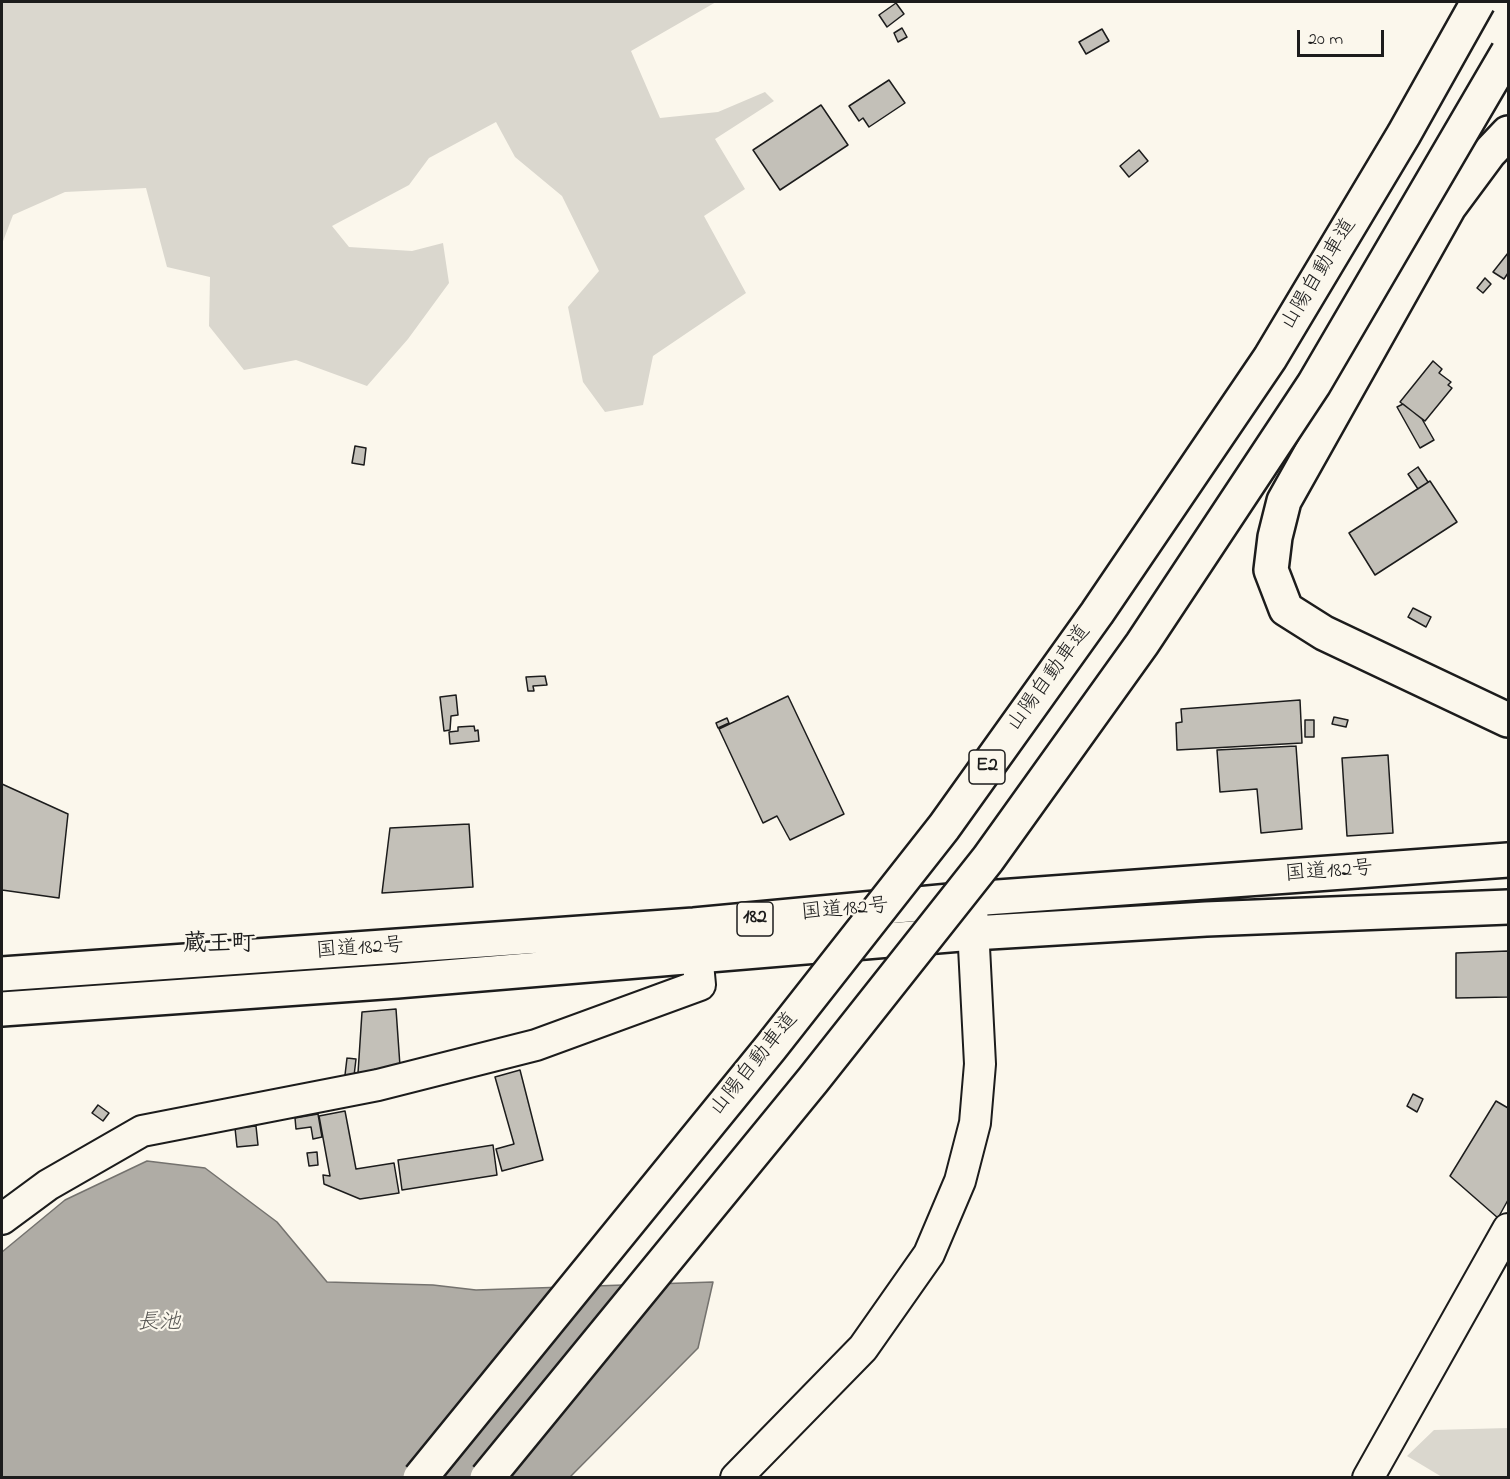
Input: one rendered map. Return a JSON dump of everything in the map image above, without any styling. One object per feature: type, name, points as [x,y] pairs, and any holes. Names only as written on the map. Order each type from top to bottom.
[{"type":"main road","name":"山陽自動車道","points":[[420,1478],[778,1037],[958,807],[1097,613],[1270,358],[1404,135],[1478,2]]},
{"type":"main road","name":"E2","points":[[487,1478],[813,1080],[966,886],[1136,653],[1314,384],[1509,52]]},
{"type":"main road","points":[[1509,134],[1489,153],[1449,207],[1284,501],[1275,537],[1271,570],[1286,609],[1324,633],[1509,720]]},
{"type":"main road","name":"国道182号","points":[[2,1009],[696,941],[971,899],[1509,860]]},
{"type":"main road","name":"国道182号","points":[[2,974],[696,941],[974,933],[1206,919],[1509,907]]},
{"type":"street","points":[[736,1478],[864,1348],[929,1254],[960,1181],[975,1123],[980,1064],[971,899]]},
{"type":"street","points":[[2,1219],[48,1185],[142,1131],[378,1084],[536,1045],[700,985],[696,941]]},
{"type":"street","points":[[1368,1478],[1509,1229]]},
{"type":"shaded area","points":[[2,2],[716,2],[631,51],[660,118],[718,112],[765,92],[774,101],[715,139],[745,189],[704,216],[746,293],[653,356],[643,405],[605,412],[583,382],[568,307],[599,271],[562,196],[515,157],[496,122],[429,158],[409,185],[332,226],[349,247],[412,251],[443,243],[449,283],[408,339],[367,386],[296,360],[244,370],[209,326],[210,277],[167,267],[146,188],[65,192],[13,215],[2,244]]},
{"type":"shaded area","points":[[1508,1428],[1508,1477],[1442,1477],[1407,1456],[1434,1430]]},
{"type":"water","name":"長池","points":[[147,1161],[205,1168],[277,1222],[327,1282],[433,1285],[476,1290],[713,1282],[698,1348],[570,1477],[2,1478],[2,1252],[65,1200]]},
{"type":"building","points":[[896,3],[904,14],[887,27],[879,15]]},
{"type":"building","points":[[902,28],[907,37],[898,42],[894,33]]},
{"type":"building","points":[[1102,29],[1109,41],[1086,54],[1079,42]]},
{"type":"building","points":[[889,80],[905,103],[869,127],[863,118],[859,121],[849,106]]},
{"type":"building","points":[[821,105],[848,145],[780,190],[753,150]]},
{"type":"building","points":[[1139,150],[1148,161],[1129,177],[1120,166]]},
{"type":"building","points":[[1508,253],[1508,273],[1504,279],[1493,272]]},
{"type":"building","points":[[1485,278],[1491,284],[1483,293],[1477,288]]},
{"type":"building","points":[[1433,361],[1442,369],[1439,373],[1451,382],[1448,385],[1452,388],[1425,421],[1400,402]]},
{"type":"building","points":[[1403,404],[1422,419],[1434,440],[1420,448],[1397,407]]},
{"type":"building","points":[[355,446],[366,448],[364,465],[352,463]]},
{"type":"building","points":[[1418,467],[1428,482],[1418,489],[1408,474]]},
{"type":"building","points":[[1430,481],[1457,522],[1375,575],[1349,533]]},
{"type":"building","points":[[1413,608],[1431,617],[1426,627],[1408,617]]},
{"type":"building","points":[[545,676],[547,685],[533,686],[534,691],[528,691],[526,677]]},
{"type":"building","points":[[456,695],[458,715],[451,716],[450,730],[444,731],[440,697]]},
{"type":"building","points":[[788,696],[844,814],[790,840],[777,816],[763,823],[719,729]]},
{"type":"building","points":[[1300,700],[1302,743],[1177,750],[1176,723],[1182,722],[1181,709]]},
{"type":"building","points":[[1334,717],[1348,720],[1346,727],[1332,724]]},
{"type":"building","points":[[727,718],[729,723],[718,728],[716,723]]},
{"type":"building","points":[[1305,720],[1314,720],[1314,737],[1305,737]]},
{"type":"building","points":[[474,726],[475,731],[478,730],[479,741],[450,744],[449,732],[458,731],[458,727]]},
{"type":"building","points":[[1296,746],[1302,829],[1261,833],[1257,789],[1220,792],[1217,750]]},
{"type":"building","points":[[1388,755],[1393,833],[1347,836],[1342,758]]},
{"type":"building","points":[[2,784],[68,814],[59,898],[2,890]]},
{"type":"building","points":[[469,824],[473,887],[382,893],[390,828]]},
{"type":"building","points":[[1508,951],[1508,997],[1456,998],[1456,953]]},
{"type":"building","points":[[396,1009],[400,1066],[358,1073],[362,1012]]},
{"type":"building","points":[[347,1058],[356,1059],[354,1076],[345,1075]]},
{"type":"building","points":[[520,1070],[543,1160],[502,1171],[496,1149],[514,1144],[495,1077]]},
{"type":"building","points":[[1413,1094],[1423,1099],[1417,1112],[1407,1106]]},
{"type":"building","points":[[1496,1101],[1508,1108],[1508,1200],[1498,1218],[1450,1176]]},
{"type":"building","points":[[98,1105],[109,1113],[103,1121],[92,1113]]},
{"type":"building","points":[[345,1111],[356,1169],[394,1163],[399,1193],[360,1199],[324,1184],[323,1175],[330,1176],[319,1116]]},
{"type":"building","points":[[318,1114],[322,1137],[313,1139],[311,1127],[296,1129],[295,1118]]},
{"type":"building","points":[[256,1126],[258,1145],[237,1147],[235,1128]]},
{"type":"building","points":[[493,1145],[497,1175],[402,1190],[398,1160]]},
{"type":"building","points":[[317,1152],[318,1165],[309,1166],[307,1153]]},
{"type":"district","name":"蔵王町","points":[[219,946]]}]
